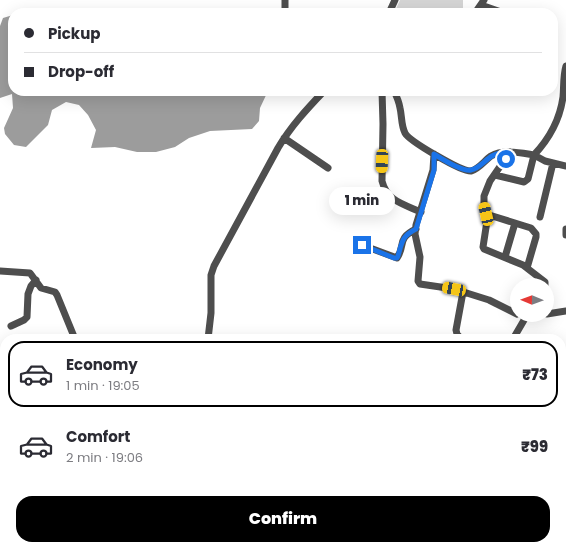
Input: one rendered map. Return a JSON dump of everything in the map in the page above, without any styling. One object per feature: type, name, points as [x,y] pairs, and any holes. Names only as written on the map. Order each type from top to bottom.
[{"type":"street","points":[[483,2],[494,8]]},
{"type":"street","points":[[495,175],[524,182],[528,179],[534,154],[546,140],[559,116],[566,66]]},
{"type":"street","points":[[209,334],[211,313],[211,275],[214,266],[284,138],[299,118],[319,96]]},
{"type":"street","points":[[382,96],[383,187],[387,194],[399,203],[421,212]]},
{"type":"street","points":[[396,96],[399,104],[403,128],[406,134],[434,154],[464,170],[471,171],[491,156],[510,152],[534,154],[545,161],[566,166]]},
{"type":"street","points":[[284,138],[328,168]]},
{"type":"street","points":[[510,152],[490,181],[484,196],[487,221],[483,247],[484,249],[527,268],[540,278]]},
{"type":"street","points":[[434,154],[434,170],[415,234],[420,257],[418,282],[420,284],[435,285],[489,300],[510,310]]},
{"type":"street","points":[[540,216],[553,163]]},
{"type":"street","points":[[486,214],[531,228],[536,234],[527,268]]},
{"type":"street","points":[[505,257],[515,223]]},
{"type":"street","points":[[362,245],[397,258],[404,238],[407,234],[416,229]]},
{"type":"street","points":[[566,229],[566,235]]},
{"type":"street","points":[[0,271],[30,273],[41,288],[55,292],[73,334]]},
{"type":"street","points":[[11,326],[24,320],[26,317],[28,294],[31,286],[36,280]]},
{"type":"street","points":[[457,334],[456,330],[463,292]]},
{"type":"street","points":[[554,313],[566,311]]},
{"type":"street","points":[[516,334],[522,322]]},
{"type":"shaded area","points":[[400,0],[463,0],[463,8],[396,8]]},
{"type":"shaded area","points":[[8,16],[8,95],[0,98],[0,26],[3,18]]},
{"type":"shaded area","points":[[12,96],[266,96],[260,108],[259,121],[252,129],[210,131],[189,138],[175,147],[156,152],[137,152],[115,147],[91,148],[96,130],[88,115],[79,105],[66,102],[52,110],[48,125],[26,147],[14,145],[5,134],[4,128],[13,108]]},
{"type":"route","points":[[362,245],[397,258],[404,238],[407,234],[416,229],[434,170],[434,154],[464,170],[471,171],[491,156],[510,152],[506,159]]}]
